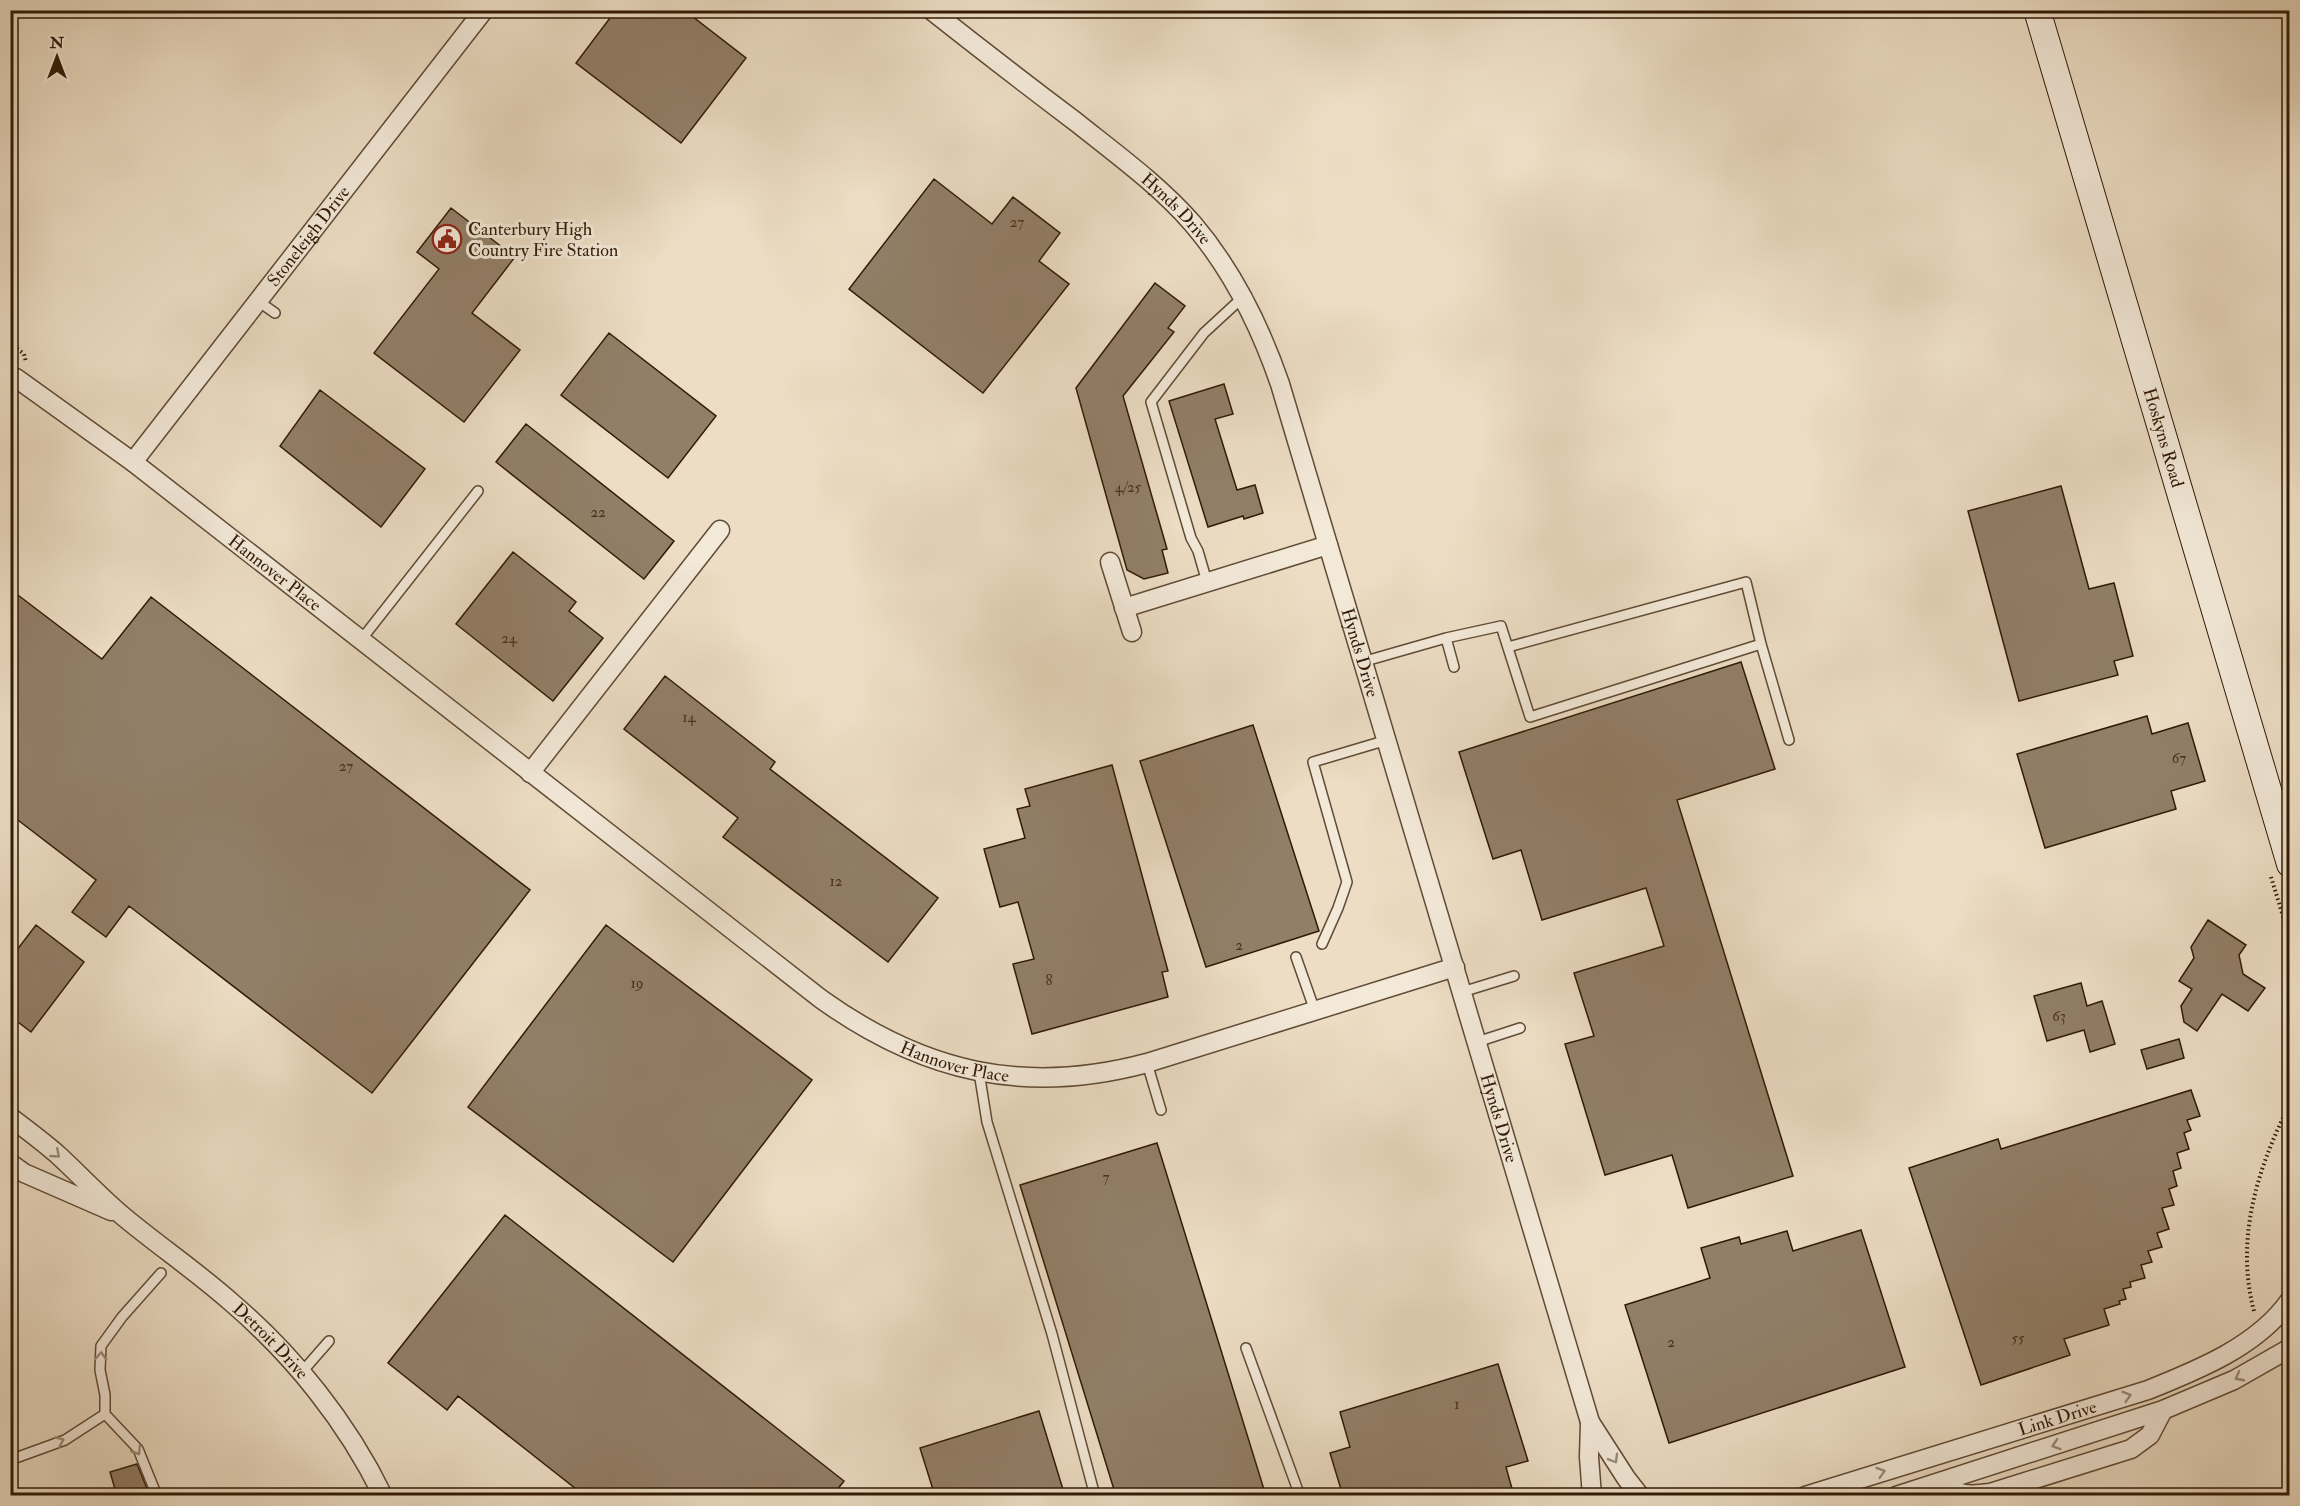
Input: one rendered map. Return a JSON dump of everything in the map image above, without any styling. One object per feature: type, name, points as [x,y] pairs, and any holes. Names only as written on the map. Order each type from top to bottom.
[{"type":"main road","name":"Hoskyns Road","points":[[2037,10],[2289,864]]},
{"type":"street","name":"Stoneleigh Drive","points":[[133,462],[484,10]]},
{"type":"street","name":"Hynds Drive","points":[[931,10],[1168,197],[1215,254],[1243,297],[1277,375],[1590,1422],[1640,1496]]},
{"type":"street","name":"Hannover Place","points":[[16,378],[133,462],[844,1015],[873,1033],[906,1049],[954,1067],[1021,1077],[1070,1077],[1122,1070],[1455,967]]},
{"type":"street","points":[[530,773],[720,530]]},
{"type":"street","points":[[1124,608],[1328,545]]},
{"type":"street","points":[[1110,562],[1132,632]]},
{"type":"street","name":"Detroit Drive","points":[[10,1117],[56,1153],[123,1217],[233,1303],[257,1325],[301,1373],[359,1452],[383,1496]]},
{"type":"street","name":"Detroit Drive","points":[[10,1163],[24,1173],[123,1217]]},
{"type":"street","name":"Link Drive","points":[[1805,1496],[2174,1380],[2243,1343],[2264,1328],[2282,1311],[2289,1300]]},
{"type":"street","name":"Link Drive","points":[[1896,1496],[2163,1410],[2234,1380],[2289,1348]]},
{"type":"street","points":[[1941,1482],[1956,1493],[1971,1496],[1990,1493],[2131,1449],[2150,1436],[2163,1410]]},
{"type":"street","name":"Hynds Drive","points":[[1590,1422],[1589,1457],[1592,1496]]},
{"type":"lane","points":[[1207,582],[1198,551],[1191,538],[1151,402],[1204,333],[1243,297]]},
{"type":"lane","points":[[258,301],[275,314]]},
{"type":"lane","points":[[361,640],[478,491]]},
{"type":"lane","points":[[1508,647],[1746,582],[1761,645],[1789,740]]},
{"type":"lane","points":[[1362,662],[1446,638],[1501,626],[1530,717],[1761,645]]},
{"type":"lane","points":[[1446,638],[1454,667]]},
{"type":"lane","points":[[1322,944],[1347,882],[1313,762],[1387,740]]},
{"type":"lane","points":[[1296,957],[1316,1011]]},
{"type":"lane","points":[[1462,992],[1514,976]]},
{"type":"lane","points":[[1477,1042],[1521,1028]]},
{"type":"lane","points":[[1147,1063],[1161,1110]]},
{"type":"lane","points":[[979,1072],[987,1122],[1052,1334],[1095,1496]]},
{"type":"lane","points":[[157,1496],[138,1449],[105,1414],[105,1395],[100,1370],[101,1346],[122,1317],[161,1273]]},
{"type":"lane","points":[[301,1373],[329,1341]]},
{"type":"lane","points":[[1245,1348],[1300,1496]]},
{"type":"lane","points":[[10,1460],[65,1440],[105,1414]]},
{"type":"path","points":[[2258,1319],[2253,1310],[2248,1272],[2251,1211],[2263,1162],[2289,1104]]},
{"type":"building","points":[[616,10],[684,10],[746,58],[681,143],[576,63]]},
{"type":"building","points":[[934,179],[992,224],[1013,197],[1060,233],[1039,261],[1069,284],[983,393],[849,289]]},
{"type":"building","points":[[451,208],[515,257],[472,313],[520,350],[464,422],[374,353],[439,269],[417,252]]},
{"type":"building","points":[[1155,283],[1185,306],[1168,328],[1174,332],[1123,396],[1167,549],[1162,550],[1168,573],[1144,579],[1127,570],[1076,388]]},
{"type":"building","points":[[609,333],[716,416],[668,478],[561,395]]},
{"type":"building","points":[[1224,384],[1233,414],[1215,419],[1237,490],[1255,485],[1263,513],[1244,519],[1243,516],[1208,527],[1169,401]]},
{"type":"building","points":[[320,390],[425,469],[381,527],[280,446]]},
{"type":"building","points":[[526,424],[674,541],[644,579],[496,462]]},
{"type":"building","points":[[2061,486],[2089,589],[2114,583],[2133,656],[2114,661],[2118,675],[2019,701],[1968,511]]},
{"type":"building","points":[[513,552],[576,602],[569,611],[603,638],[553,701],[456,624]]},
{"type":"building","points":[[10,589],[102,659],[151,597],[530,890],[372,1093],[129,906],[106,937],[72,912],[96,880],[10,814]]},
{"type":"building","points":[[1741,662],[1775,769],[1677,800],[1793,1176],[1688,1208],[1672,1155],[1605,1175],[1565,1044],[1594,1036],[1574,973],[1664,946],[1646,888],[1542,920],[1521,850],[1493,859],[1459,752]]},
{"type":"building","points":[[665,676],[775,762],[770,769],[938,898],[888,962],[723,837],[738,818],[624,729]]},
{"type":"building","points":[[2147,716],[2152,734],[2188,723],[2205,781],[2171,791],[2176,809],[2045,848],[2017,754]]},
{"type":"building","points":[[1253,725],[1319,931],[1206,967],[1140,761]]},
{"type":"building","points":[[1112,765],[1168,971],[1162,972],[1168,997],[1032,1034],[1013,964],[1034,959],[1018,902],[1000,907],[984,849],[1025,838],[1017,809],[1030,806],[1025,789]]},
{"type":"building","points":[[2208,920],[2246,945],[2239,955],[2243,974],[2265,988],[2248,1011],[2222,994],[2197,1031],[2184,1022],[2181,1006],[2192,989],[2179,981],[2194,958],[2191,947]]},
{"type":"building","points":[[36,925],[84,962],[31,1032],[10,1016],[10,959]]},
{"type":"building","points":[[606,925],[812,1080],[673,1262],[468,1107]]},
{"type":"building","points":[[2081,983],[2087,1006],[2102,1001],[2115,1044],[2090,1052],[2084,1030],[2047,1041],[2034,996]]},
{"type":"building","points":[[2179,1039],[2184,1058],[2147,1069],[2141,1050]]},
{"type":"building","points":[[2191,1090],[2200,1116],[2187,1120],[2191,1130],[2184,1133],[2189,1149],[2177,1153],[2181,1168],[2173,1171],[2177,1186],[2169,1189],[2174,1205],[2162,1208],[2169,1229],[2157,1233],[2162,1247],[2148,1251],[2152,1262],[2141,1265],[2145,1278],[2130,1282],[2131,1287],[2123,1289],[2126,1299],[2119,1301],[2120,1304],[2104,1309],[2109,1325],[2064,1339],[2070,1355],[1981,1385],[1909,1168],[1998,1139],[2001,1149]]},
{"type":"building","points":[[1157,1143],[1266,1496],[1116,1496],[1020,1185]]},
{"type":"building","points":[[505,1215],[844,1481],[832,1496],[585,1496],[458,1396],[447,1410],[388,1363]]},
{"type":"building","points":[[1861,1230],[1905,1367],[1669,1443],[1625,1305],[1710,1278],[1701,1248],[1739,1237],[1741,1244],[1787,1231],[1793,1251]]},
{"type":"building","points":[[1498,1364],[1528,1461],[1506,1467],[1514,1496],[1343,1496],[1330,1453],[1350,1447],[1340,1412]]},
{"type":"building","points":[[1039,1411],[1065,1496],[935,1496],[920,1448]]},
{"type":"building","points":[[137,1464],[150,1496],[117,1496],[110,1472]]},
{"type":"place","name":"Canterbury High Country Fire Station","points":[[447,239]]}]
